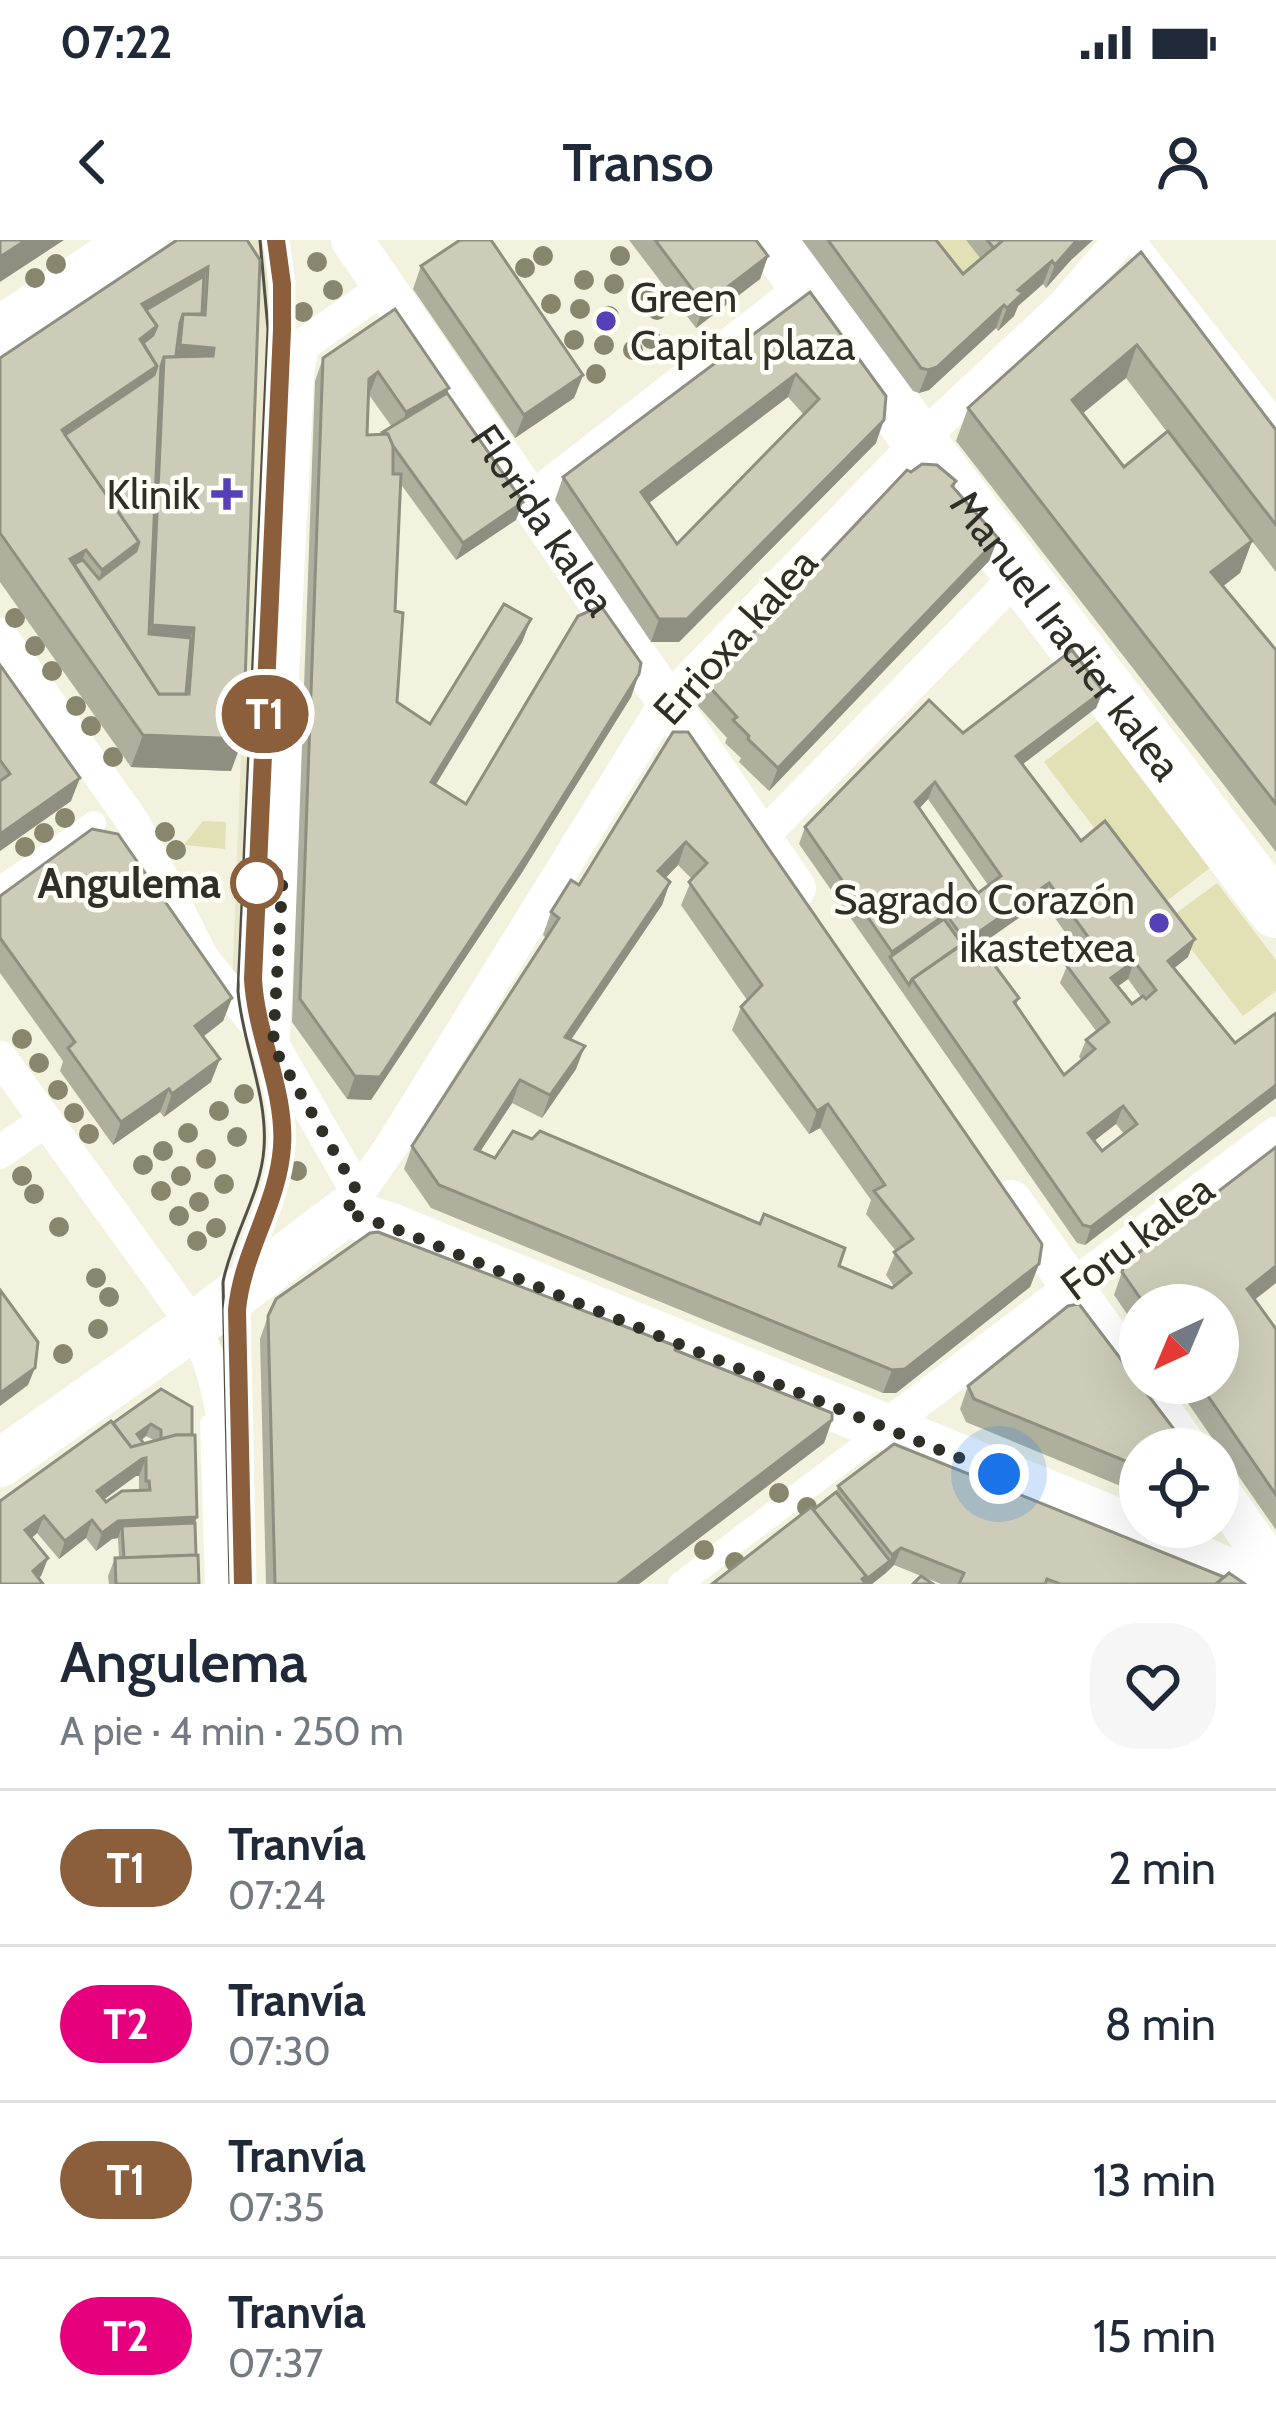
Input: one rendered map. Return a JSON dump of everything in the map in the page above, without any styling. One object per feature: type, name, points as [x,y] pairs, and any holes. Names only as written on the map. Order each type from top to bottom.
[{"type":"main road","points":[[0,334],[141,240]]},
{"type":"main road","name":"Manuel Iradier kalea","points":[[773,240],[919,441],[1276,911]]},
{"type":"main road","points":[[0,1463],[194,1326],[352,1203],[388,1226],[876,1435],[1112,1520],[1254,1584]]},
{"type":"street","name":"Florida kalea","points":[[352,240],[815,917]]},
{"type":"street","points":[[1133,240],[1276,422]]},
{"type":"street","name":"Errioxa kalea","points":[[352,1203],[666,701],[919,441],[1064,304],[1100,251]]},
{"type":"street","points":[[529,500],[806,284]]},
{"type":"street","points":[[273,1046],[287,753],[282,687],[298,368],[303,345],[386,286]]},
{"type":"street","points":[[761,838],[1021,572]]},
{"type":"street","points":[[0,634],[133,822],[203,959],[273,1046],[352,1203]]},
{"type":"street","points":[[0,889],[94,823]]},
{"type":"street","points":[[0,1057],[194,1326],[225,1411],[230,1584]]},
{"type":"street","points":[[0,1152],[45,1121]]},
{"type":"street","name":"Foru kalea","points":[[680,1584],[1276,1133]]},
{"type":"street","points":[[991,1172],[1173,1428]]},
{"type":"street","points":[[1239,1520],[1276,1574]]},
{"type":"lane","points":[[213,1584],[208,1408],[214,1374]]},
{"type":"shaded area","points":[[250,240],[284,240],[290,281],[259,962],[263,963],[268,1024],[232,984],[258,318],[258,282]]},
{"type":"shaded area","points":[[910,240],[966,240],[989,268],[955,298]]},
{"type":"shaded area","points":[[1099,720],[1210,868],[1156,909],[1044,762]]},
{"type":"shaded area","points":[[203,821],[226,822],[225,849],[184,845]]},
{"type":"shaded area","points":[[1217,883],[1276,960],[1276,991],[1243,1016],[1168,919]]},
{"type":"shaded area","points":[[244,1311],[252,1584],[218,1584],[214,1333]]},
{"type":"building","points":[[0,240],[26,240],[0,257]]},
{"type":"building","points":[[177,240],[247,240],[260,260],[243,739],[143,735],[0,533],[0,358]],"holes":[[[208,267],[205,315],[183,314],[180,345],[214,348],[213,356],[164,357],[152,625],[194,628],[189,694],[159,694],[70,559],[86,550],[102,570],[139,542],[62,430],[157,366],[140,339],[157,326],[142,304]]]},
{"type":"building","points":[[460,240],[491,240],[583,375],[524,415],[421,266]]},
{"type":"building","points":[[655,240],[756,240],[768,256],[704,305]]},
{"type":"building","points":[[828,240],[936,240],[963,274],[1003,240],[1077,240],[1055,265],[1052,261],[1018,290],[1023,293],[1007,308],[1004,305],[928,370],[921,368]]},
{"type":"building","points":[[1141,252],[1276,430],[1276,525],[1137,345],[1072,400],[1124,467],[1168,431],[1252,541],[1211,572],[1276,650],[1276,804],[968,408]]},
{"type":"building","points":[[204,276],[202,314],[183,314],[176,355],[199,356],[164,357],[161,366],[149,634],[191,638],[186,694],[159,694],[74,564],[83,560],[99,579],[136,551],[139,542],[65,435],[154,375],[157,366],[143,343],[157,326],[146,310]]},
{"type":"building","points":[[810,292],[886,396],[884,420],[687,619],[659,619],[563,477]],"holes":[[[796,374],[819,399],[677,544],[641,492]]]},
{"type":"building","points":[[395,309],[449,388],[406,412],[378,372],[369,379],[367,435],[388,434],[393,444],[393,474],[401,474],[395,611],[403,613],[397,702],[430,724],[504,604],[531,619],[431,782],[466,804],[578,616],[601,606],[641,663],[639,674],[529,851],[380,1077],[355,1076],[300,999],[323,358]]},
{"type":"building","points":[[447,393],[523,502],[463,543],[383,432]]},
{"type":"building","points":[[937,465],[956,481],[952,486],[998,538],[778,768],[748,739],[733,720],[737,717],[706,683],[907,470]]},
{"type":"building","points":[[1072,650],[1103,691],[1016,756],[1081,841],[1105,821],[1195,939],[1168,961],[1235,1043],[1276,1013],[1276,1085],[1091,1227],[1083,1225],[912,979],[966,942],[946,914],[892,952],[805,827],[929,700],[963,733]],"holes":[[[935,782],[1001,876],[978,893],[915,802]],[[1049,883],[1094,945],[1067,966],[1109,1022],[1086,1040],[1095,1049],[1064,1075],[1014,1002],[1019,998],[973,936]],[[1134,961],[1156,990],[1132,1004],[1111,978]],[[1123,1106],[1137,1124],[1102,1151],[1088,1133]]]},
{"type":"building","points":[[0,665],[80,778],[0,834],[0,781],[10,774],[0,760]]},
{"type":"building","points":[[673,732],[688,732],[1042,1244],[1039,1264],[905,1369],[892,1370],[439,1185],[412,1146],[559,918],[551,912],[571,880],[579,885]],"holes":[[[686,842],[707,863],[689,882],[762,985],[741,1007],[817,1111],[828,1104],[885,1185],[874,1191],[913,1239],[894,1252],[911,1273],[892,1288],[839,1266],[845,1248],[764,1214],[760,1224],[540,1131],[532,1139],[513,1131],[495,1158],[475,1149],[520,1080],[550,1095],[585,1046],[565,1037],[670,882],[658,871]]]},
{"type":"building","points":[[92,829],[118,834],[232,998],[195,1026],[220,1059],[172,1094],[169,1089],[121,1122],[68,1048],[75,1042],[0,938],[0,896]]},
{"type":"building","points":[[944,919],[962,944],[909,985],[890,957]]},
{"type":"building","points":[[1276,1147],[1276,1266],[1247,1289],[1276,1329],[1276,1495],[1239,1441],[1239,1428],[1230,1428],[1213,1404],[1239,1404],[1239,1284],[1130,1284],[1122,1272],[1125,1263]]},
{"type":"building","points":[[378,1232],[676,1346],[675,1350],[832,1413],[832,1420],[617,1584],[275,1584],[268,1316],[276,1299]]},
{"type":"building","points":[[0,1290],[38,1342],[35,1368],[0,1393]]},
{"type":"building","points":[[1079,1304],[1119,1357],[1119,1404],[1155,1404],[1173,1428],[1119,1428],[1119,1458],[974,1399],[968,1386],[1068,1306]]},
{"type":"building","points":[[161,1389],[192,1407],[192,1435],[161,1439],[161,1430],[151,1424],[137,1434],[144,1444],[131,1447],[113,1423]]},
{"type":"building","points":[[111,1421],[131,1447],[195,1435],[197,1517],[118,1521],[102,1533],[92,1520],[65,1541],[44,1516],[25,1530],[48,1558],[33,1571],[43,1584],[0,1584],[0,1501]],"holes":[[[146,1458],[150,1490],[122,1491],[106,1502],[97,1491]]]},
{"type":"building","points":[[894,1444],[1119,1535],[1119,1548],[1152,1548],[1224,1577],[1216,1584],[1060,1584],[1047,1579],[1045,1584],[959,1584],[964,1573],[901,1548],[892,1555],[838,1486]]},
{"type":"building","points":[[836,1492],[890,1561],[864,1581],[866,1576],[813,1510]]},
{"type":"building","points":[[811,1507],[866,1576],[862,1579],[866,1584],[712,1584]]},
{"type":"building","points":[[195,1523],[196,1555],[124,1558],[122,1526]]},
{"type":"building","points":[[198,1555],[199,1584],[116,1584],[115,1558]]},
{"type":"building","points":[[1229,1573],[1245,1584],[1216,1584]]},
{"type":"tram line","points":[[230,1584],[223,1282],[258,1182],[264,1148],[262,1108],[238,991],[268,329],[260,240]]},
{"type":"tram line","name":"T1","points":[[243,1584],[238,1292],[276,1180],[283,1139],[253,979],[282,330],[276,240]]},
{"type":"tram line","points":[[238,1296],[279,1165]]},
{"type":"place","name":"Green Capital plaza","points":[[606,321]]},
{"type":"place","name":"Klinik","points":[[227,494]]},
{"type":"place","name":"Angulema","points":[[257,883]]},
{"type":"place","name":"Sagrado Corazón ikastetxea","points":[[1159,923]]},
{"type":"route","points":[[257,883],[283,871],[273,1046],[358,1193],[345,1212],[999,1474]]}]
